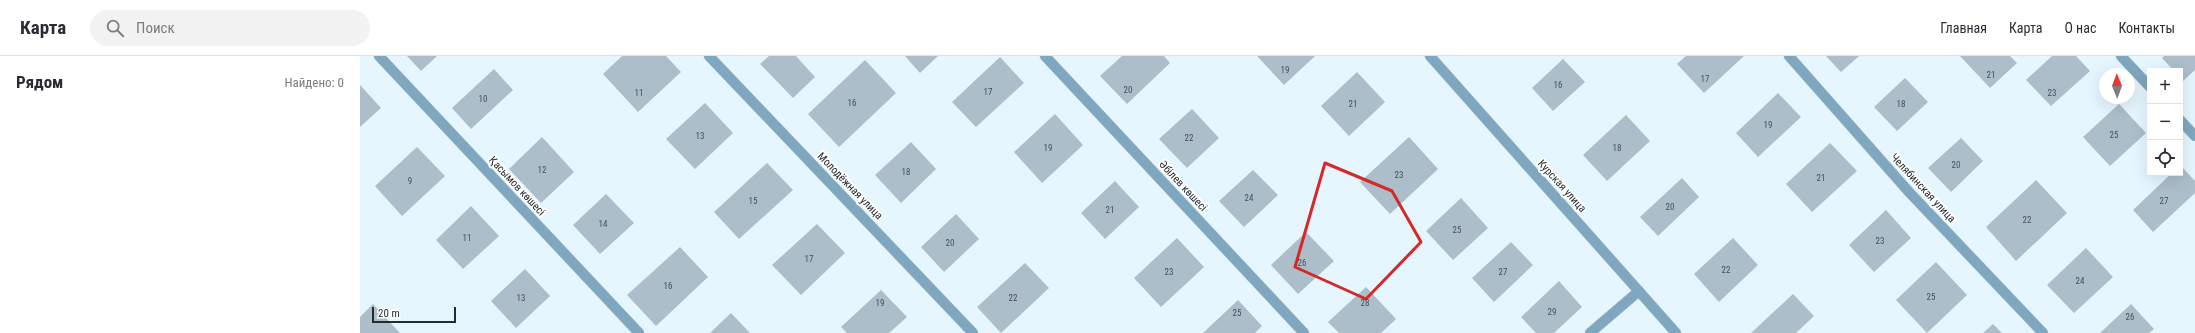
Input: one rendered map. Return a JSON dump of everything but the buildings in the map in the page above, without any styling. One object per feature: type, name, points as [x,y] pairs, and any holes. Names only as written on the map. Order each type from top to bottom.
[{"type":"street","name":"Қасымов көшесі","points":[[379,56],[638,333]]},
{"type":"street","name":"Молодёжная улица","points":[[709,56],[973,333]]},
{"type":"street","name":"Әбілев көшесі","points":[[1045,56],[1304,333]]},
{"type":"street","name":"Курская улица","points":[[1430,56],[1676,333]]},
{"type":"street","name":"Челябинская улица","points":[[1789,56],[1910,192],[2043,333]]},
{"type":"street","points":[[2121,56],[2147,84]]},
{"type":"street","points":[[2183,123],[2195,136]]},
{"type":"street","points":[[1590,333],[1639,291]]},
{"type":"highlighted area","points":[[1325,163],[1392,191],[1421,242],[1366,299],[1295,267]]}]
